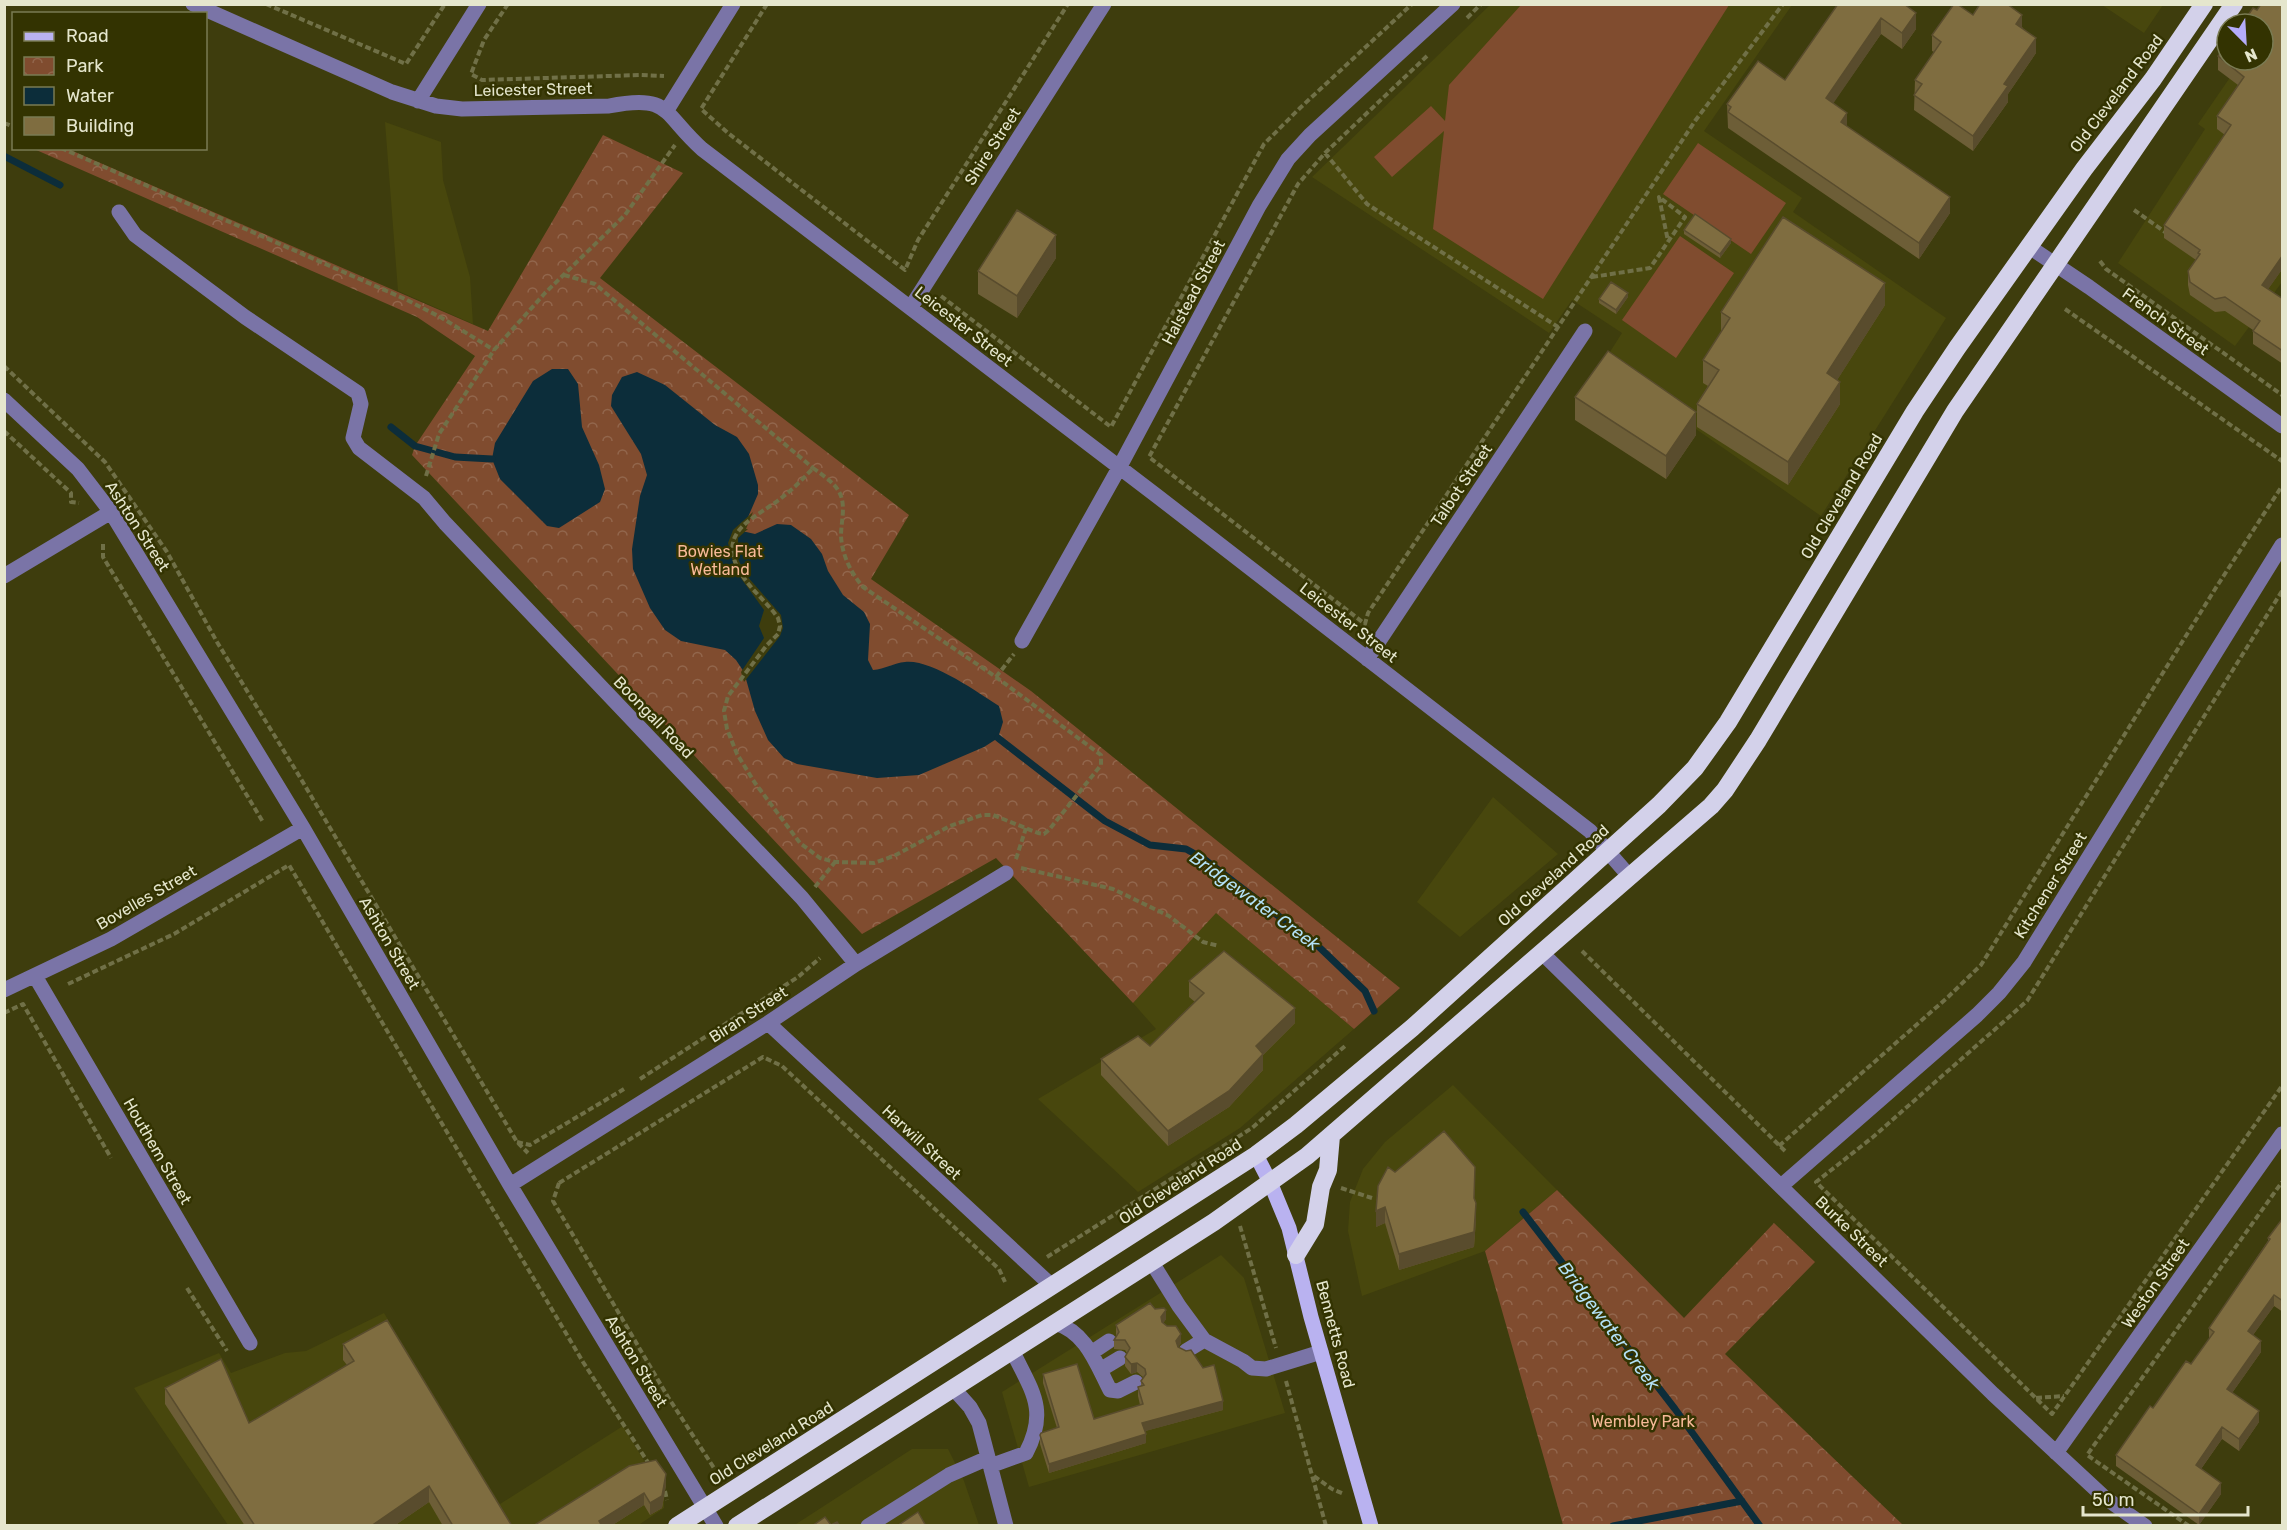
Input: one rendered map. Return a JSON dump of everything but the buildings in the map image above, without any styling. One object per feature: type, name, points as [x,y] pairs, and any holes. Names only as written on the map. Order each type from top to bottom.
[{"type":"highway","name":"Old Cleveland Road","points":[[677,1526],[1256,1155],[1296,1125],[1412,1028],[1685,780],[1712,746],[1915,411],[2028,246],[2146,88],[2204,4]]},
{"type":"highway","points":[[737,1526],[1151,1261],[1270,1182],[1331,1136],[1694,822],[1725,790],[1758,740],[1955,411],[2234,4]]},
{"type":"highway","points":[[1296,1255],[1315,1224],[1321,1187],[1328,1170],[1331,1136]]},
{"type":"main road","name":"Bennetts Road","points":[[1256,1155],[1289,1228],[1321,1352],[1371,1526]]},
{"type":"street","name":"Leicester Street","points":[[193,4],[392,92],[436,106],[462,109],[609,105],[630,101],[650,102],[667,110],[683,132],[702,149],[911,307],[1590,831],[1630,877]]},
{"type":"street","points":[[418,101],[479,4]]},
{"type":"street","points":[[667,110],[733,4]]},
{"type":"street","name":"Shire Street","points":[[911,307],[1104,4]]},
{"type":"street","name":"Halstead Street","points":[[1022,641],[1119,468],[1259,206],[1288,159],[1310,135],[1453,4]]},
{"type":"street","name":"Boongall Road","points":[[119,212],[135,235],[245,317],[358,393],[361,404],[353,438],[359,448],[424,498],[445,523],[802,898],[856,964]]},
{"type":"street","name":"French Street","points":[[2028,246],[2283,426]]},
{"type":"street","name":"Talbot Street","points":[[1367,659],[1585,332]]},
{"type":"street","name":"Ashton Street","points":[[4,400],[78,469],[111,512],[303,828],[510,1185],[716,1526]]},
{"type":"street","points":[[4,576],[111,512]]},
{"type":"street","name":"Kitchener Street","points":[[1781,1186],[1977,1015],[2010,981],[2283,545]]},
{"type":"street","name":"Bovelles Street","points":[[4,990],[111,939],[303,828]]},
{"type":"street","name":"Biran Street","points":[[510,1185],[768,1023],[856,964],[1006,873]]},
{"type":"street","name":"Burke Street","points":[[1542,953],[1993,1394],[2104,1497],[2145,1526]]},
{"type":"street","name":"Houthem Street","points":[[34,976],[250,1343]]},
{"type":"street","name":"Harwill Street","points":[[768,1023],[1052,1286]]},
{"type":"street","name":"Weston Street","points":[[2056,1453],[2283,1134]]},
{"type":"street","points":[[1151,1261],[1174,1299],[1204,1340],[1259,1370],[1281,1366],[1321,1352]]},
{"type":"street","points":[[1159,1309],[1174,1299]]},
{"type":"street","points":[[1171,1327],[1187,1317]]},
{"type":"street","points":[[1054,1323],[1076,1333],[1091,1353],[1110,1390],[1118,1391],[1136,1382]]},
{"type":"street","points":[[1186,1351],[1204,1340]]},
{"type":"street","points":[[1091,1353],[1109,1341]]},
{"type":"street","points":[[868,1526],[949,1475],[1026,1453],[1033,1440],[1038,1412],[1036,1401],[1012,1350]]},
{"type":"street","points":[[1100,1370],[1120,1358]]},
{"type":"street","points":[[953,1388],[976,1416],[1006,1526]]},
{"type":"path","points":[[267,4],[406,64],[445,4]]},
{"type":"path","points":[[508,4],[484,40],[471,74],[482,80],[664,76]]},
{"type":"path","points":[[767,4],[701,109],[905,270],[918,240],[1068,4]]},
{"type":"path","points":[[941,296],[1111,428],[1264,144],[1412,4]]},
{"type":"path","points":[[1463,21],[1481,4]]},
{"type":"path","points":[[1429,54],[1325,153],[1298,184],[1149,457],[1365,624],[1368,613],[1695,121],[1783,4]]},
{"type":"path","points":[[430,460],[436,441],[494,350],[563,275],[625,215],[683,132]]},
{"type":"path","points":[[65,150],[405,299],[442,318],[494,350]]},
{"type":"path","points":[[1325,153],[1367,204],[1558,327]]},
{"type":"path","points":[[1591,277],[1650,268],[1685,217],[1659,197],[1668,241]]},
{"type":"path","points":[[2134,210],[2168,234]]},
{"type":"path","points":[[2100,261],[2106,269],[2283,395]]},
{"type":"path","points":[[563,275],[595,284],[838,489],[843,504],[841,538],[845,557],[863,587],[996,677],[1101,755],[1101,765],[1044,834],[993,814],[982,815],[950,826],[894,856],[874,863],[835,862],[820,858],[800,843],[762,793],[737,754],[726,729],[724,711],[728,696],[778,634],[780,626],[778,618],[738,569],[733,543],[737,530],[801,482],[813,468]]},
{"type":"path","points":[[2065,309],[2283,461]]},
{"type":"path","points":[[4,430],[71,494],[70,502],[79,503]]},
{"type":"path","points":[[1779,1146],[1948,998],[1982,965],[2217,586],[2283,486]]},
{"type":"path","points":[[103,544],[103,557],[263,822]]},
{"type":"path","points":[[2283,591],[2027,1001],[1873,1137],[1816,1182],[2052,1414],[2283,1086]]},
{"type":"path","points":[[996,677],[1022,641]]},
{"type":"path","points":[[1026,828],[1014,866],[1113,890],[1169,916],[1203,942],[1219,946]]},
{"type":"path","points":[[802,898],[818,885],[835,862]]},
{"type":"path","points":[[68,984],[174,934],[289,865],[583,1362],[654,1472]]},
{"type":"path","points":[[1582,951],[1785,1151]]},
{"type":"path","points":[[635,1082],[798,977],[820,958]]},
{"type":"path","points":[[4,1013],[23,1004],[111,1158]]},
{"type":"path","points":[[1047,1257],[1252,1128],[1345,1046]]},
{"type":"path","points":[[714,1468],[668,1397],[553,1201],[559,1183],[763,1057],[782,1065],[993,1263],[999,1269],[1005,1282]]},
{"type":"path","points":[[517,1142],[530,1145],[626,1088]]},
{"type":"path","points":[[553,1175],[559,1183]]},
{"type":"path","points":[[2189,1526],[2087,1455],[2283,1182]]},
{"type":"path","points":[[1337,1187],[1372,1198]]},
{"type":"path","points":[[187,1287],[227,1351]]},
{"type":"path","points":[[2036,1398],[2065,1396]]},
{"type":"path","points":[[1326,1526],[1313,1476],[1332,1489],[1364,1501]]},
{"type":"path","points":[[665,1491],[668,1500]]},
{"type":"shaded area","points":[[1490,5],[1792,5],[1704,131],[1802,198],[1793,212],[1946,318],[1821,516],[1601,366],[1622,333],[1572,300],[1549,333],[1312,177]]},
{"type":"shaded area","points":[[2102,5],[2163,5],[2144,33]]},
{"type":"shaded area","points":[[2282,5],[2282,282],[2235,346],[2118,263],[2205,129],[2198,124],[2234,72],[2275,72],[2275,25]]},
{"type":"shaded area","points":[[385,122],[441,142],[443,180],[470,277],[473,324],[398,291]]},
{"type":"shaded area","points":[[1493,797],[1558,854],[1460,937],[1417,902]]},
{"type":"shaded area","points":[[1216,912],[1354,1029],[1240,1128],[1138,1192],[1038,1099],[1156,1029],[1133,1003]]},
{"type":"shaded area","points":[[1453,1085],[1557,1190],[1485,1251],[1362,1296],[1348,1231],[1350,1202],[1363,1169],[1385,1142]]},
{"type":"shaded area","points":[[1221,1255],[1244,1278],[1285,1413],[1029,1487],[1002,1392]]},
{"type":"shaded area","points":[[384,1313],[500,1504],[623,1426],[664,1494],[664,1508],[637,1526],[228,1525],[134,1388],[219,1353],[231,1373],[285,1353],[306,1351]]},
{"type":"shaded area","points":[[912,1449],[948,1449],[964,1481],[979,1525],[793,1526]]},
{"type":"green space","points":[[1521,5],[1729,5],[1543,299],[1433,229],[1444,131],[1392,177],[1374,157],[1431,106],[1445,121],[1449,85]]},
{"type":"green space","name":"Bowies Flat Wetland","points":[[603,135],[683,173],[600,278],[909,515],[871,579],[1031,691],[1400,988],[1354,1029],[1216,913],[1133,1003],[996,858],[862,934],[412,455],[415,446],[475,356],[417,317],[36,150],[70,150],[488,331]]},
{"type":"green space","points":[[1698,143],[1786,203],[1751,254],[1663,194]]},
{"type":"green space","points":[[1680,236],[1734,273],[1676,358],[1622,320]]},
{"type":"green space","name":"Wembley Park","points":[[1557,1190],[1684,1318],[1774,1223],[1815,1262],[1725,1354],[1903,1525],[1563,1525],[1485,1251]]},
{"type":"water","points":[[552,369],[568,369],[578,384],[582,427],[599,465],[605,489],[600,502],[559,528],[547,526],[500,479],[492,459],[495,443],[533,381]]},
{"type":"water","points":[[637,372],[665,385],[715,425],[737,437],[749,454],[758,485],[758,494],[742,531],[755,534],[777,524],[791,525],[811,539],[822,554],[828,571],[843,595],[864,612],[870,624],[868,660],[873,670],[905,662],[916,662],[954,678],[999,706],[1003,722],[998,738],[984,747],[919,775],[877,778],[797,764],[784,758],[768,740],[755,711],[744,672],[736,660],[725,650],[681,641],[665,630],[650,608],[633,569],[632,549],[640,496],[647,475],[641,454],[611,406],[612,395],[622,377]]},
{"type":"pier","points":[[753,512],[746,529],[748,529],[738,538],[738,559],[746,575],[781,615],[783,628],[780,636],[744,682],[741,672],[764,638],[759,626],[764,610],[735,570],[728,543],[733,530]]},
{"type":"waterway","points":[[4,156],[60,185]]},
{"type":"waterway","points":[[391,427],[415,446],[455,457],[492,459]]},
{"type":"waterway","name":"Bridgewater Creek","points":[[998,738],[1105,821],[1150,845],[1186,849],[1204,859],[1319,947],[1365,991],[1374,1011]]},
{"type":"waterway","name":"Bridgewater Creek","points":[[1523,1212],[1675,1409],[1760,1526]]},
{"type":"waterway","points":[[1613,1526],[1742,1501]]}]
